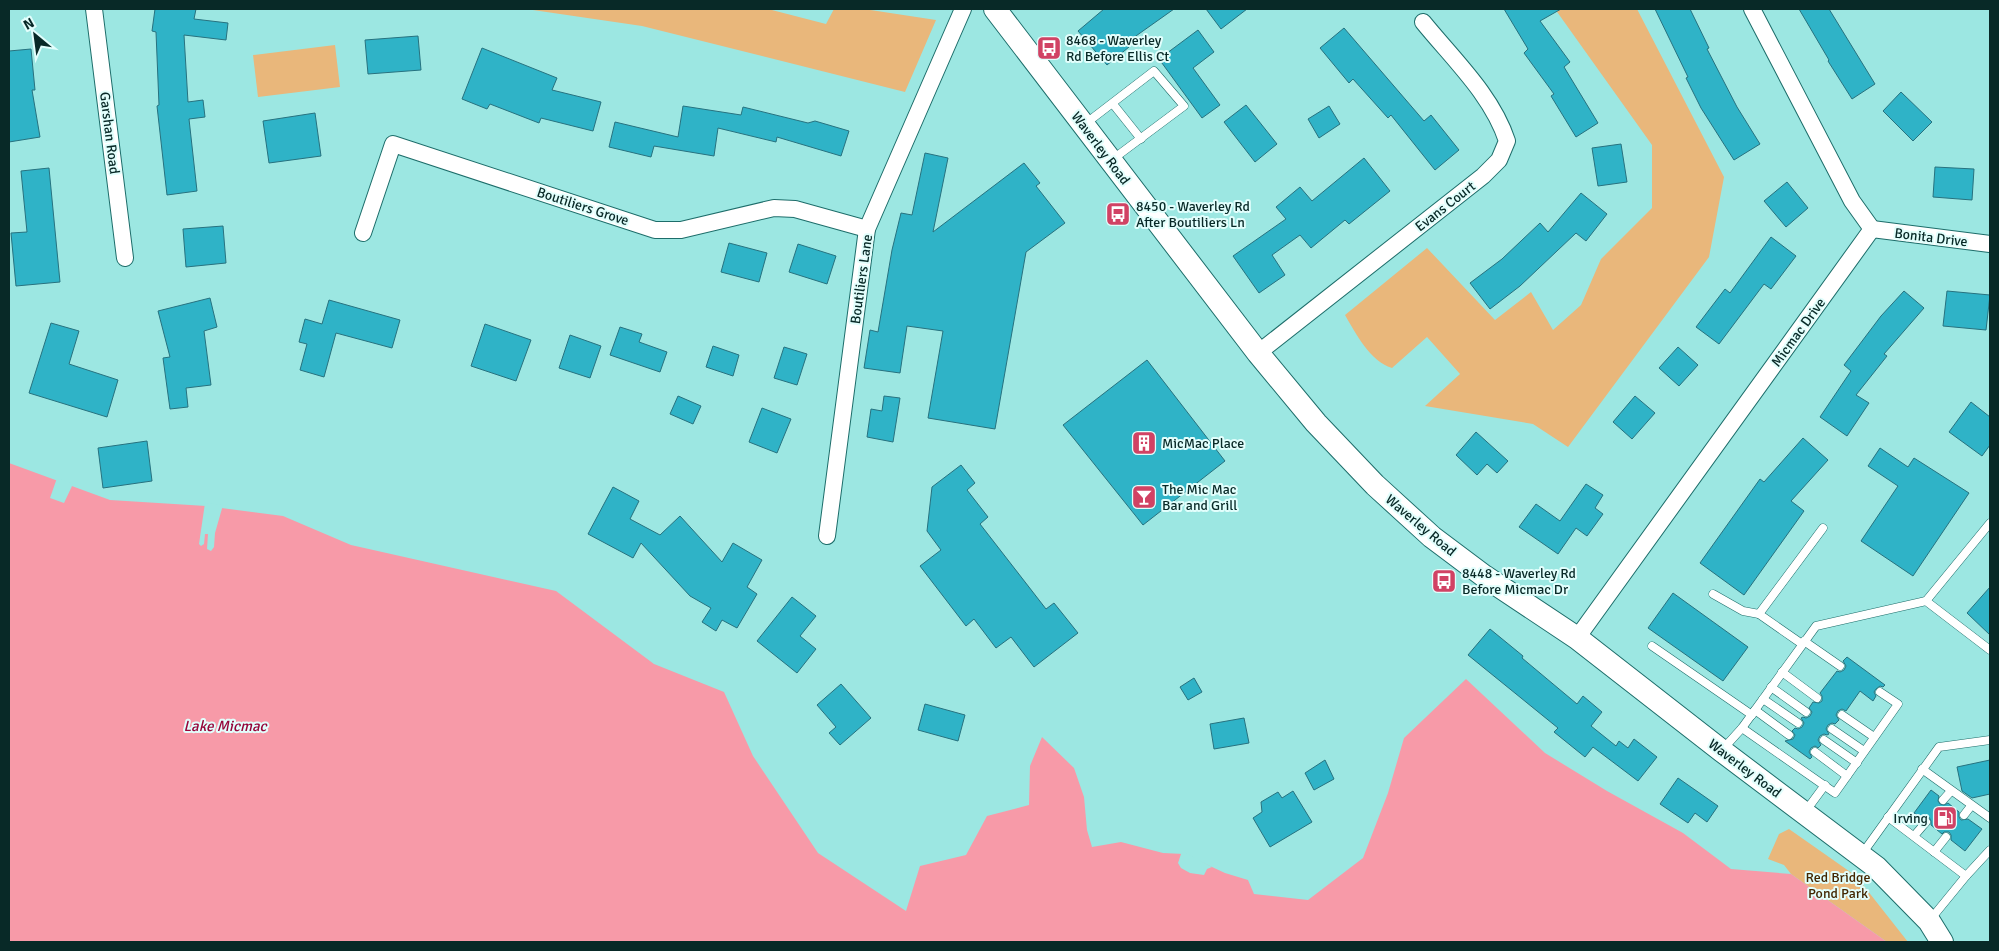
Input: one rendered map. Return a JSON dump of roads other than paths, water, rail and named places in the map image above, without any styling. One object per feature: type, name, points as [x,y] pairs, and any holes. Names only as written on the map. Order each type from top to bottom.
[{"type":"main road","name":"Waverley Road","points":[[1000,11],[1084,126],[1258,353],[1316,422],[1362,472],[1432,537],[1484,576],[1577,638],[1876,867],[1929,921],[1942,942]]},
{"type":"street","name":"Garshan Road","points":[[94,9],[125,258]]},
{"type":"street","name":"Boutiliers Lane","points":[[827,536],[867,229],[963,9]]},
{"type":"street","points":[[1752,9],[1852,201],[1872,230]]},
{"type":"street","name":"Evans Court","points":[[1258,353],[1483,176],[1499,160],[1507,141],[1501,123],[1490,104],[1423,22]]},
{"type":"street","name":"Boutiliers Grove","points":[[363,233],[393,144],[655,230],[681,230],[774,208],[795,209],[867,229]]},
{"type":"street","name":"Bonita Drive","points":[[1872,230],[1990,244]]},
{"type":"street","name":"Micmac Drive","points":[[1577,638],[1872,230]]},
{"type":"lane","points":[[1084,126],[1154,71],[1184,106],[1111,161]]},
{"type":"lane","points":[[1113,104],[1140,139]]},
{"type":"lane","points":[[1722,750],[1742,728],[1816,626],[1926,601],[1990,523]]},
{"type":"lane","points":[[1759,614],[1823,528]]},
{"type":"lane","points":[[1713,594],[1743,611],[1759,614],[1840,666]]},
{"type":"lane","points":[[1926,601],[1990,650]]},
{"type":"lane","points":[[1652,646],[1789,734]]},
{"type":"lane","points":[[1782,672],[1817,698]]},
{"type":"lane","points":[[1771,687],[1806,712]]},
{"type":"lane","points":[[1742,728],[1835,793],[1898,704],[1880,692]]},
{"type":"lane","points":[[1763,699],[1798,723]]},
{"type":"lane","points":[[1842,715],[1874,738]]},
{"type":"lane","points":[[1832,729],[1864,751]]},
{"type":"lane","points":[[1824,740],[1856,762]]},
{"type":"lane","points":[[1861,855],[1939,747],[1990,740]]},
{"type":"lane","points":[[1815,752],[1847,776]]},
{"type":"lane","points":[[1922,770],[1990,818]]},
{"type":"lane","points":[[1804,812],[1825,786]]},
{"type":"lane","points":[[1943,800],[1951,791]]},
{"type":"lane","points":[[1964,815],[1971,806]]},
{"type":"lane","points":[[1888,817],[1966,876]]},
{"type":"lane","points":[[1914,836],[1926,822]]},
{"type":"lane","points":[[1934,852],[1946,837]]},
{"type":"lane","points":[[1929,921],[1990,850]]},
{"type":"water","name":"Lake Micmac","points":[[9,463],[110,500],[206,506],[283,516],[351,545],[556,591],[654,664],[724,692],[753,756],[818,853],[906,911],[920,866],[966,855],[987,816],[1029,805],[1030,766],[1042,737],[1074,768],[1084,797],[1087,830],[1092,847],[1121,842],[1163,853],[1184,854],[1225,873],[1248,880],[1254,894],[1308,900],[1363,858],[1388,793],[1404,738],[1466,679],[1545,753],[1607,791],[1683,833],[1731,869],[1791,874],[1887,942],[9,942]]},
{"type":"place","name":"8468 - Waverley Rd Before Ellis Ct","points":[[1049,48]]},
{"type":"place","name":"8450 - Waverley Rd After Boutiliers Ln","points":[[1118,214]]},
{"type":"place","name":"MicMac Place","points":[[1144,443]]},
{"type":"place","name":"The Mic Mac Bar and Grill","points":[[1144,497]]},
{"type":"place","name":"8448 - Waverley Rd Before Micmac Dr","points":[[1444,581]]},
{"type":"place","name":"Irving","points":[[1945,818]]},
{"type":"park label","name":"Red Bridge Pond Park","points":[[1838,886]]}]
